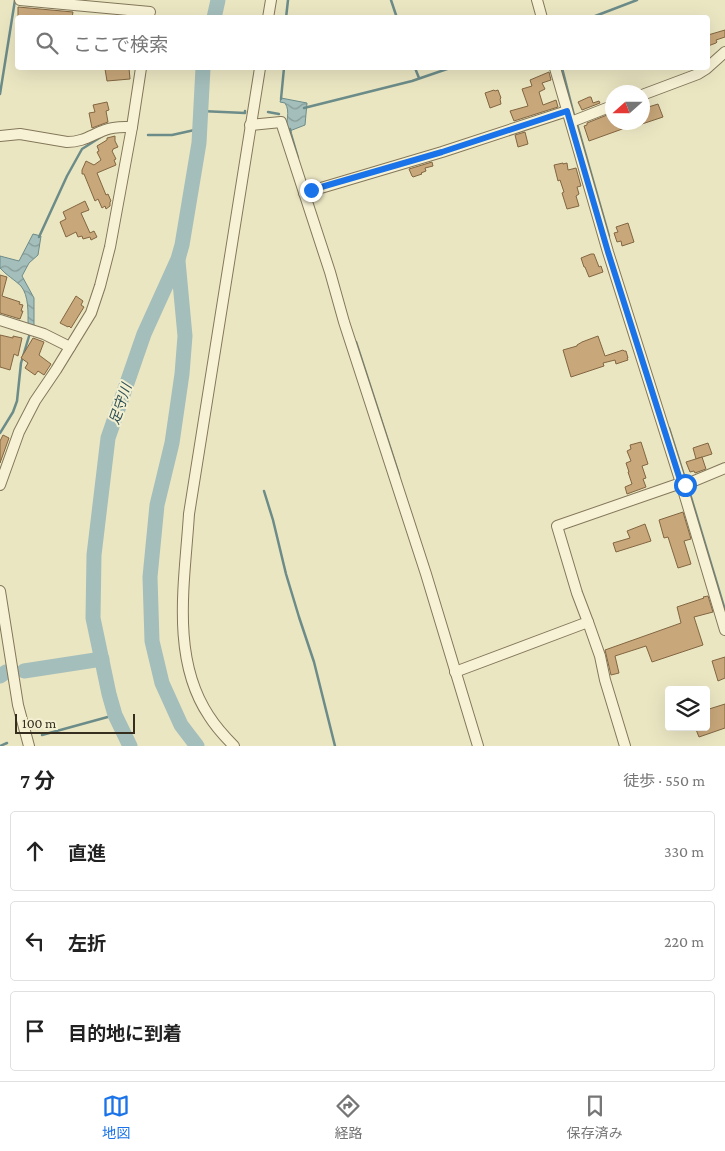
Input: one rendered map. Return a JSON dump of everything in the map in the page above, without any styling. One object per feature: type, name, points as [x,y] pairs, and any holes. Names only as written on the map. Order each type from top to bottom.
[{"type":"street","points":[[20,0],[150,15],[152,0]]},
{"type":"street","points":[[268,15],[271,0]]},
{"type":"street","points":[[537,0],[541,15]]},
{"type":"street","points":[[710,65],[725,52]]},
{"type":"street","points":[[0,485],[19,432],[35,401],[91,313],[110,247],[142,70]]},
{"type":"street","points":[[234,746],[209,716],[194,685],[183,642],[183,626],[189,514],[260,70]]},
{"type":"street","points":[[557,70],[567,111],[574,121],[608,252],[684,484],[722,610],[725,630]]},
{"type":"street","points":[[650,92],[704,70]]},
{"type":"street","points":[[574,121],[605,109]]},
{"type":"street","points":[[307,192],[442,152],[567,111]]},
{"type":"street","points":[[250,125],[280,122],[307,192],[344,322],[458,671],[478,746]]},
{"type":"street","points":[[0,136],[20,134],[75,142],[82,141],[106,129],[132,127]]},
{"type":"street","points":[[0,320],[55,338],[70,347]]},
{"type":"street","points":[[625,746],[605,680],[600,656],[577,593],[557,526],[684,484],[725,468]]},
{"type":"street","points":[[0,592],[18,705],[29,746]]},
{"type":"street","points":[[458,671],[588,622]]},
{"type":"water","points":[[281,98],[307,103],[305,125],[287,132],[288,110],[285,103],[280,102]]},
{"type":"water","points":[[33,234],[41,236],[38,255],[29,263],[22,276],[34,298],[34,328],[28,325],[28,305],[24,290],[0,268],[0,256],[19,261]]},
{"type":"building","points":[[18,7],[73,12],[72,15],[18,15]]},
{"type":"building","points":[[725,30],[725,37],[716,40],[716,43],[710,45],[710,34]]},
{"type":"building","points":[[105,70],[129,70],[130,79],[107,81]]},
{"type":"building","points":[[549,72],[551,80],[542,83],[545,89],[539,92],[543,105],[556,100],[558,107],[514,121],[510,111],[528,106],[522,89],[532,86],[530,80]]},
{"type":"building","points":[[498,90],[501,104],[490,108],[485,93]]},
{"type":"building","points":[[591,97],[593,103],[599,101],[600,103],[582,110],[578,102]]},
{"type":"building","points":[[107,102],[109,110],[106,111],[108,122],[92,128],[89,113],[95,112],[93,105]]},
{"type":"building","points":[[658,104],[663,117],[650,121],[650,106]]},
{"type":"building","points":[[605,116],[605,130],[620,130],[589,141],[584,126]]},
{"type":"building","points":[[525,132],[528,144],[518,147],[515,135]]},
{"type":"building","points":[[115,136],[118,147],[112,151],[116,159],[114,160],[116,165],[97,173],[106,195],[108,194],[111,201],[110,206],[106,209],[105,206],[102,208],[98,199],[95,201],[84,174],[82,174],[82,170],[86,161],[94,165],[101,160],[97,152],[99,151],[97,146],[107,140],[107,138]]},
{"type":"building","points":[[432,162],[433,166],[425,168],[426,171],[422,174],[412,176],[409,169]]},
{"type":"building","points":[[567,163],[568,170],[576,168],[581,186],[577,187],[579,194],[576,196],[579,206],[567,209],[562,193],[564,192],[560,180],[558,181],[554,165]]},
{"type":"building","points":[[85,201],[89,210],[81,213],[90,233],[94,231],[97,237],[91,240],[90,237],[83,239],[82,236],[78,237],[76,232],[66,237],[60,222],[66,219],[63,212]]},
{"type":"building","points":[[628,223],[634,242],[622,246],[621,241],[617,242],[614,233],[618,232],[616,227]]},
{"type":"building","points":[[594,254],[603,272],[589,277],[581,258]]},
{"type":"building","points":[[0,275],[7,277],[2,296],[20,302],[19,304],[23,305],[20,319],[0,313]]},
{"type":"building","points":[[76,296],[83,301],[81,305],[84,307],[71,328],[60,323]]},
{"type":"building","points":[[0,335],[22,338],[18,356],[14,354],[10,370],[0,367]]},
{"type":"building","points":[[598,336],[605,356],[623,350],[626,351],[628,360],[616,364],[615,360],[603,363],[604,366],[571,377],[563,350]]},
{"type":"building","points":[[33,338],[44,342],[39,355],[51,364],[44,375],[38,371],[35,375],[25,368],[28,363],[21,358]]},
{"type":"building","points":[[3,435],[9,438],[0,463],[0,441]]},
{"type":"building","points":[[641,442],[648,464],[642,466],[646,478],[643,479],[646,487],[627,494],[625,487],[632,484],[626,463],[631,461],[627,451],[631,449],[630,445]]},
{"type":"building","points":[[708,443],[712,454],[696,459],[693,448]]},
{"type":"building","points":[[702,457],[706,469],[695,473],[694,471],[690,472],[686,462]]},
{"type":"building","points":[[683,512],[691,539],[684,541],[691,564],[678,568],[668,537],[664,538],[659,520]]},
{"type":"building","points":[[645,524],[651,541],[616,552],[613,543],[630,538],[627,531]]},
{"type":"building","points":[[708,596],[713,612],[694,617],[703,645],[652,662],[646,646],[615,656],[619,673],[611,675],[605,650],[681,623],[677,607]]},
{"type":"building","points":[[725,657],[725,678],[718,681],[712,661]]},
{"type":"building","points":[[725,704],[725,728],[699,737],[697,731],[710,731],[710,709]]},
{"type":"waterway","points":[[0,94],[15,0]]},
{"type":"waterway","name":"足守川","points":[[215,15],[218,0]]},
{"type":"waterway","points":[[286,15],[288,0]]},
{"type":"waterway","points":[[391,0],[396,15]]},
{"type":"waterway","points":[[598,15],[637,0]]},
{"type":"waterway","name":"足守川","points":[[130,746],[115,715],[93,618],[94,555],[108,438],[144,334],[178,259],[182,245],[199,143],[203,70]]},
{"type":"waterway","points":[[281,99],[284,70]]},
{"type":"waterway","points":[[416,70],[419,78]]},
{"type":"waterway","points":[[304,108],[412,81],[444,70]]},
{"type":"waterway","points":[[563,70],[575,119]]},
{"type":"waterway","points":[[201,111],[245,113],[245,111]]},
{"type":"waterway","points":[[268,112],[279,114]]},
{"type":"waterway","points":[[577,124],[609,236]]},
{"type":"waterway","points":[[148,135],[172,135],[199,129]]},
{"type":"waterway","points":[[290,129],[298,158]]},
{"type":"waterway","points":[[39,237],[67,176],[82,149],[104,135]]},
{"type":"waterway","points":[[178,261],[185,336],[182,374],[172,443],[157,505],[150,577],[152,641],[162,683],[181,725],[197,746]]},
{"type":"waterway","points":[[0,433],[13,412],[17,401],[21,363],[30,333]]},
{"type":"waterway","points":[[356,342],[399,475]]},
{"type":"waterway","points":[[669,428],[686,482]]},
{"type":"waterway","points":[[688,487],[725,610]]},
{"type":"waterway","points":[[264,491],[286,574],[314,662],[335,746]]},
{"type":"waterway","points":[[24,671],[102,659]]},
{"type":"waterway","points":[[0,676],[6,672]]},
{"type":"waterway","points":[[42,735],[115,715]]},
{"type":"waterway","points":[[0,746],[7,743]]},
{"type":"route","points":[[311,190],[442,152],[567,111],[608,252],[682,486],[685,485]]}]
